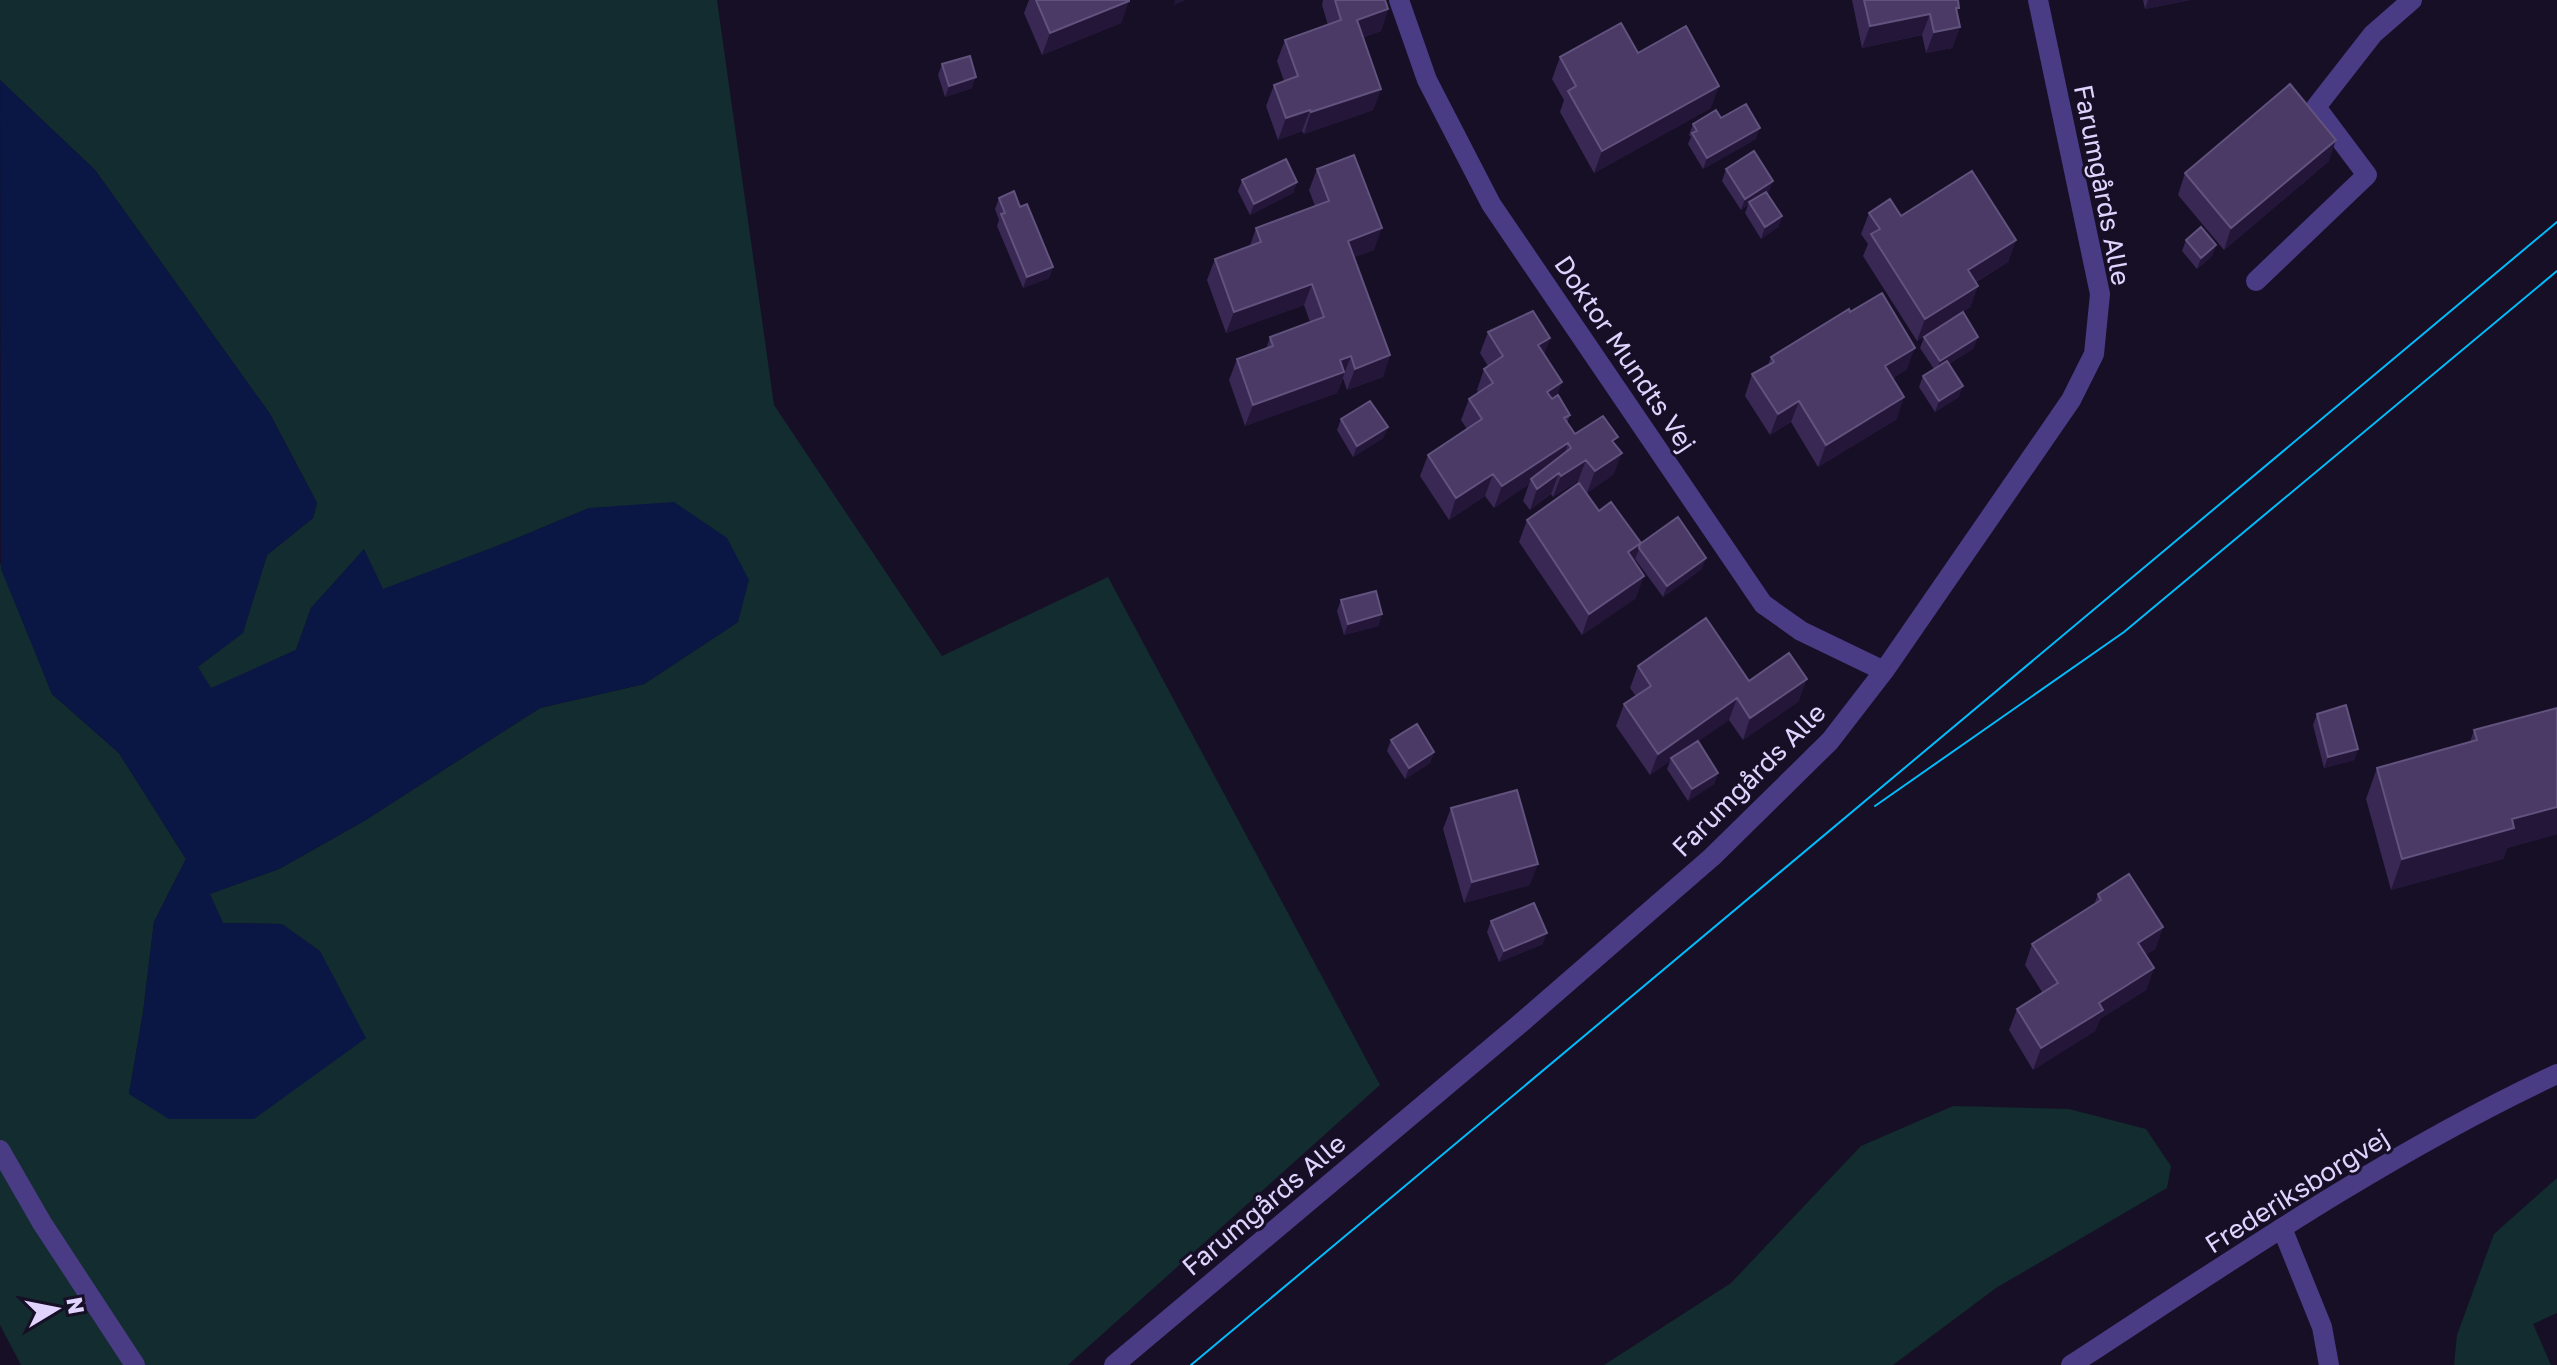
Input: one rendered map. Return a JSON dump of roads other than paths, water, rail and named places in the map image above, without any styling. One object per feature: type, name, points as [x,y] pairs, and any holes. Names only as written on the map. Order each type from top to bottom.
[{"type":"street","name":"Doktor Mundts Vej","points":[[1399,0],[1427,80],[1491,204],[1763,604],[1801,631],[1884,671]]},
{"type":"street","name":"Farumgårds Alle","points":[[1114,1365],[1522,1022],[1712,857],[1830,741],[1884,671],[2071,400],[2094,354],[2100,294],[2038,0]]},
{"type":"street","points":[[2256,281],[2367,175],[2316,107],[2373,34],[2412,0]]},
{"type":"street","name":"Frederiksborgvej","points":[[2071,1365],[2282,1228],[2389,1164],[2507,1098],[2557,1074]]},
{"type":"street","points":[[0,1150],[42,1223],[135,1365]]},
{"type":"street","points":[[2282,1228],[2322,1327],[2329,1365]]},
{"type":"tram line","points":[[1191,1365],[2557,222]]},
{"type":"tram line","points":[[1875,806],[2124,632],[2557,271]]}]
